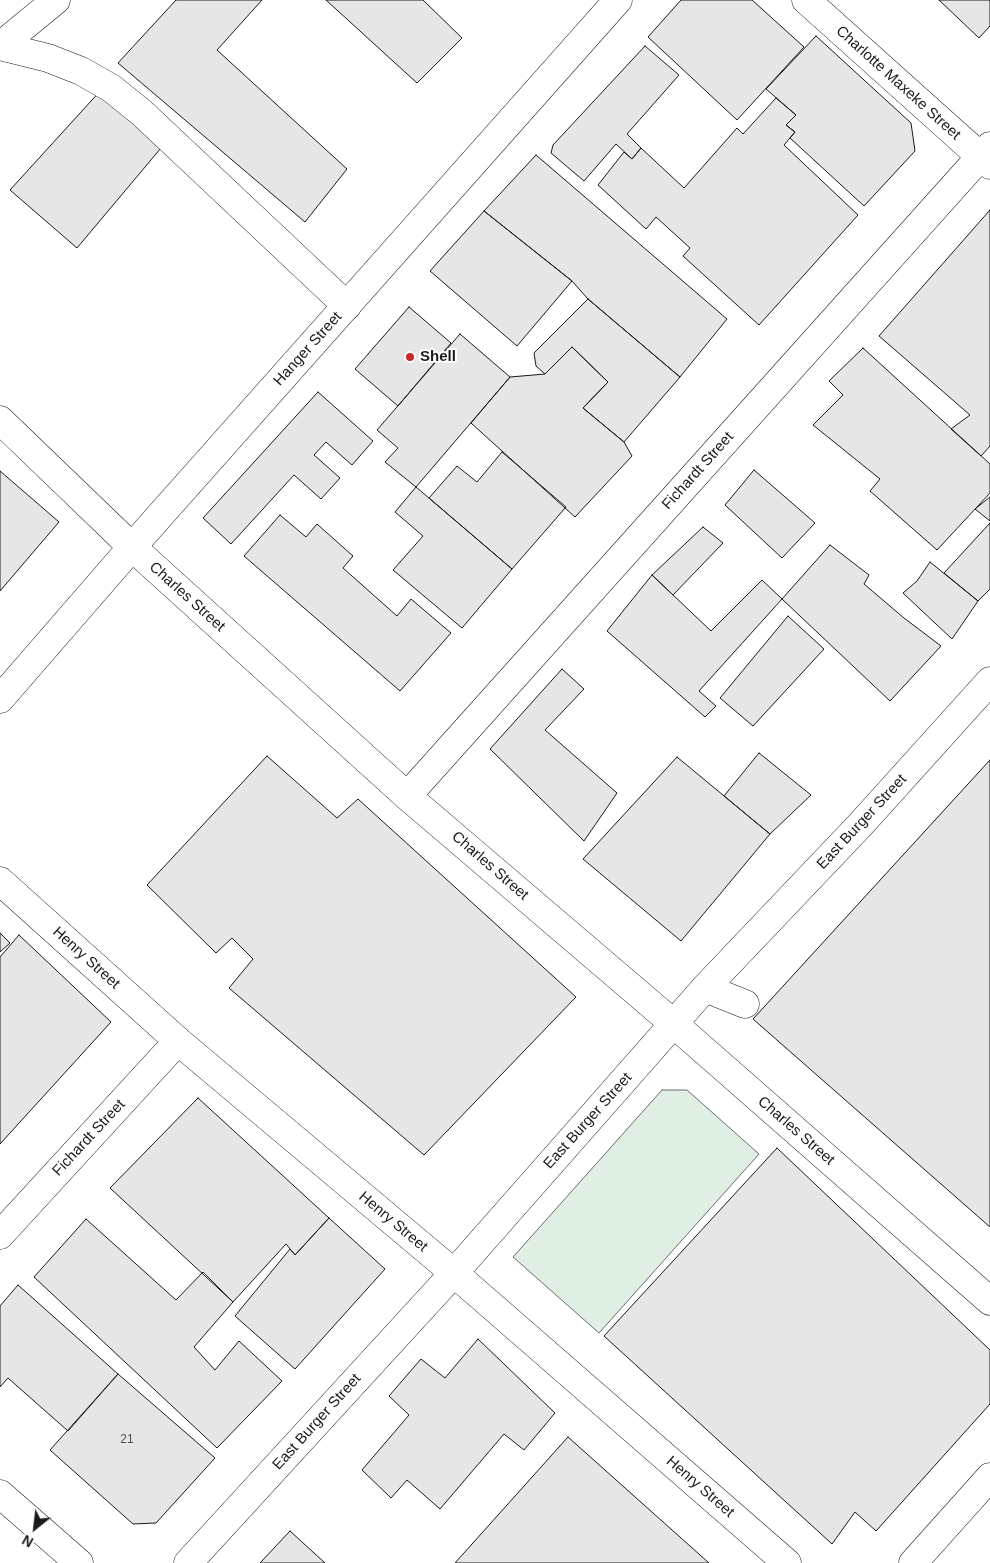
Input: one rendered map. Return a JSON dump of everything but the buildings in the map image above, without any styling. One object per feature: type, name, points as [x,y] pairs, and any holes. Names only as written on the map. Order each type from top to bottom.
[{"type":"main road","points":[[0,46],[56,0]]},
{"type":"main road","name":"Hanger Street","points":[[0,699],[132,547],[618,0]]},
{"type":"main road","name":"Charlotte Maxeke Street","points":[[806,0],[987,156]]},
{"type":"main road","points":[[0,46],[48,58],[81,71],[111,88],[142,113],[347,306]]},
{"type":"main road","name":"Fichardt Street","points":[[407,796],[987,156]]},
{"type":"main road","name":"Charles Street","points":[[0,420],[132,547],[407,796],[674,1024],[990,1301]]},
{"type":"main road","name":"East Burger Street","points":[[188,1563],[454,1273],[705,988],[861,824],[990,681]]},
{"type":"main road","name":"Henry Street","points":[[0,881],[178,1041],[454,1273],[787,1563]]},
{"type":"main road","points":[[705,988],[745,1004],[728,965]]},
{"type":"main road","name":"Fichardt Street","points":[[0,1235],[178,1041]]},
{"type":"main road","points":[[913,1563],[990,1477]]},
{"type":"main road","points":[[0,1494],[79,1563]]},
{"type":"green space","points":[[662,1090],[687,1090],[759,1154],[599,1333],[513,1257]]},
{"type":"place","name":"Shell","points":[[410,357]]}]
